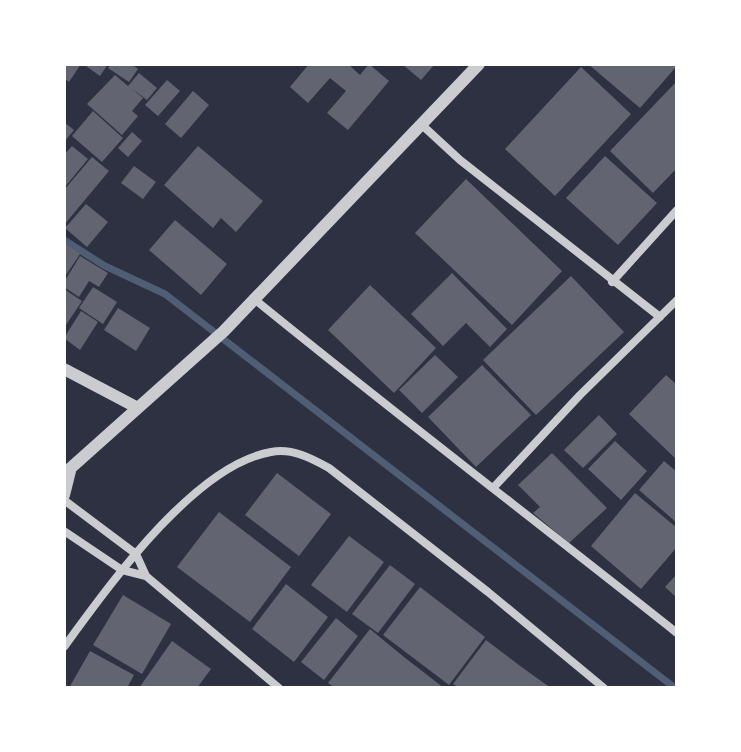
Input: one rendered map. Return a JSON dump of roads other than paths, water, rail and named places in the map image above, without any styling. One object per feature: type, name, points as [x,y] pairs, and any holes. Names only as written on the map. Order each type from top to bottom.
[{"type":"street","points":[[279,688],[146,576],[136,554],[64,498],[67,472],[224,331],[479,64]]},
{"type":"street","points":[[422,125],[460,160],[660,317]]},
{"type":"street","points":[[612,282],[677,210]]},
{"type":"street","points":[[253,298],[389,409],[494,487],[677,633]]},
{"type":"street","points":[[494,487],[580,395],[677,300]]},
{"type":"street","points":[[64,369],[138,408]]},
{"type":"street","points":[[64,647],[122,570],[204,486],[243,460],[273,451],[304,454],[341,477],[604,688]]},
{"type":"street","points":[[64,531],[122,570],[146,576]]},
{"type":"waterway","points":[[64,240],[105,266],[165,294],[675,688]]}]
